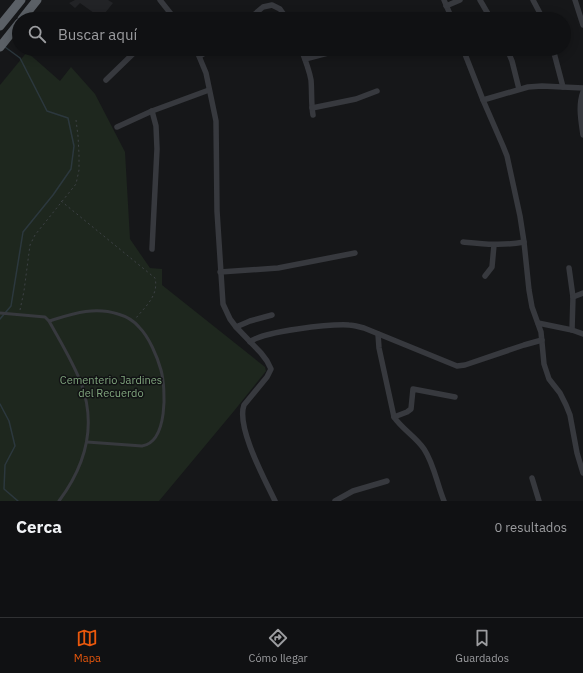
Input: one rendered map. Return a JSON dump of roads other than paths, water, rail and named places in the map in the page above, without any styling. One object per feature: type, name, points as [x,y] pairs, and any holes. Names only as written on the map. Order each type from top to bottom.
[{"type":"highway","points":[[0,26],[21,0]]},
{"type":"highway","points":[[28,12],[37,0]]},
{"type":"highway","points":[[2,44],[12,32]]},
{"type":"street","points":[[160,0],[169,12]]},
{"type":"street","points":[[450,12],[445,3],[460,0]]},
{"type":"street","points":[[482,0],[488,12]]},
{"type":"street","points":[[534,0],[540,12]]},
{"type":"street","points":[[575,0],[583,25]]},
{"type":"street","points":[[257,12],[263,7],[272,5],[280,9],[282,12]]},
{"type":"street","points":[[106,80],[131,56]]},
{"type":"street","points":[[200,56],[206,73],[216,120],[217,211],[223,304],[230,319],[267,361],[271,369],[267,377],[244,404],[242,409],[243,419],[253,455],[275,501]]},
{"type":"street","points":[[304,56],[311,81],[313,115]]},
{"type":"street","points":[[305,59],[316,56]]},
{"type":"street","points":[[467,56],[483,100],[507,156],[524,242],[532,307],[542,340],[544,364],[549,379],[560,393],[570,415],[580,453],[583,473]]},
{"type":"street","points":[[510,56],[519,89]]},
{"type":"street","points":[[555,56],[563,87]]},
{"type":"street","points":[[483,100],[519,89],[542,86],[583,88]]},
{"type":"street","points":[[116,127],[152,111],[209,90]]},
{"type":"street","points":[[312,108],[350,101],[377,91]]},
{"type":"street","points":[[583,92],[580,114],[583,135]]},
{"type":"street","points":[[152,111],[156,126],[157,149],[152,249]]},
{"type":"street","points":[[463,242],[509,245],[524,242]]},
{"type":"street","points":[[485,276],[492,267],[494,245]]},
{"type":"street","points":[[220,272],[278,268],[355,253]]},
{"type":"street","points":[[569,268],[573,297],[572,330]]},
{"type":"street","points":[[573,297],[583,293]]},
{"type":"street","points":[[236,327],[250,321],[272,315]]},
{"type":"street","points":[[538,323],[572,330],[583,334]]},
{"type":"street","points":[[250,342],[258,337],[274,333],[339,325],[356,326],[457,366],[465,365],[542,340]]},
{"type":"street","points":[[378,334],[379,348],[394,417],[425,451],[444,501]]},
{"type":"street","points":[[394,417],[411,409],[413,389],[455,397]]},
{"type":"street","points":[[532,478],[539,501]]},
{"type":"street","points":[[335,501],[353,491],[387,481]]},
{"type":"lane","points":[[50,321],[75,313],[96,310],[118,314],[139,326],[146,336],[160,369],[163,382],[163,413],[158,435],[153,441],[142,446],[87,442]]},
{"type":"lane","points":[[0,313],[45,317],[50,321],[82,384],[86,403],[87,442],[75,478],[59,501]]},
{"type":"waterway","points":[[5,47],[12,52]]},
{"type":"waterway","points":[[0,319],[11,306],[23,232],[53,195],[71,169],[74,146],[68,118],[47,111],[20,58],[17,56]]},
{"type":"waterway","points":[[0,404],[9,421],[15,446],[5,465],[4,489],[18,501]]},
{"type":"park label","name":"Cementerio Jardines del Recuerdo","points":[[111,386]]}]
